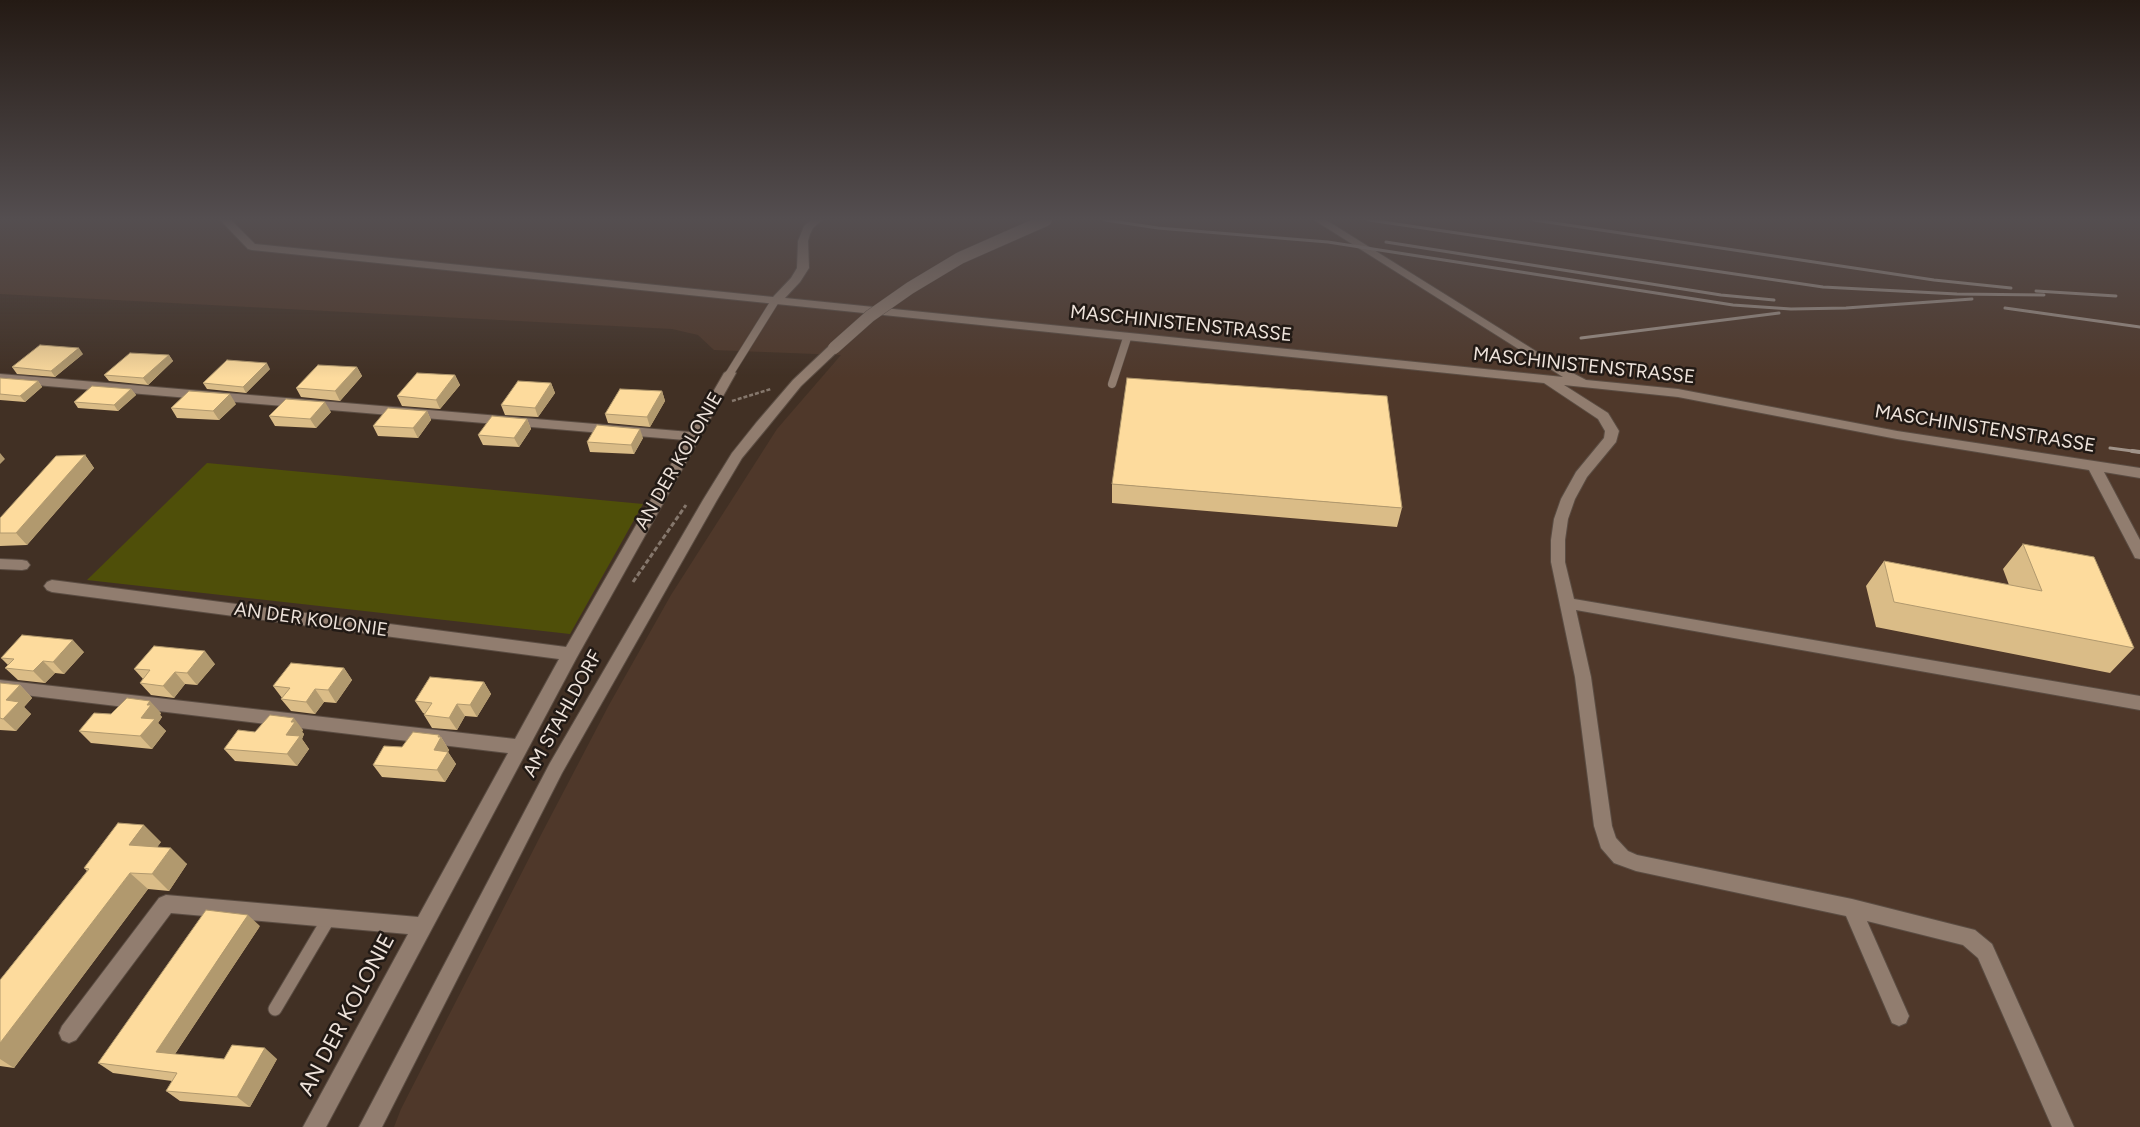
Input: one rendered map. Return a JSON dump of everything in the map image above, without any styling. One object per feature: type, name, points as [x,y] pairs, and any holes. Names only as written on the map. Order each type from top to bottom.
[{"type":"street","name":"MASCHINISTENSTRASSE","points":[[505,273],[1696,396],[1897,435],[2140,473]]},
{"type":"street","points":[[775,301],[796,280],[800,273]]},
{"type":"street","name":"AM STAHLDORF","points":[[370,1127],[556,768],[737,456],[796,383],[870,316],[936,273]]},
{"type":"street","points":[[1403,273],[1559,371],[1588,384]]},
{"type":"street","name":"AN DER KOLONIE","points":[[314,1127],[570,654],[730,373]]},
{"type":"street","points":[[0,378],[693,436]]},
{"type":"street","points":[[1549,381],[1603,416],[1612,431],[1611,439],[1581,475],[1568,499],[1561,520],[1558,540],[1558,562],[1583,677],[1603,826],[1608,842],[1621,857],[1636,862],[1852,908],[1968,937],[1984,951],[2063,1127]]},
{"type":"street","points":[[2096,466],[2140,554]]},
{"type":"street","points":[[0,564],[22,565]]},
{"type":"street","name":"AN DER KOLONIE","points":[[52,586],[570,654]]},
{"type":"street","points":[[1566,602],[2140,703]]},
{"type":"street","points":[[0,686],[519,747]]},
{"type":"street","name":"AN DER KOLONIE","points":[[69,1034],[166,904],[422,926]]},
{"type":"street","points":[[1852,908],[1899,1016]]},
{"type":"lane","points":[[730,373],[775,301]]},
{"type":"lane","points":[[1112,384],[1127,338]]},
{"type":"lane","points":[[274,1009],[329,918]]},
{"type":"path","points":[[725,404],[772,389]]},
{"type":"shaded area","points":[[0,273],[2140,273],[2140,1127],[394,1127],[401,1109],[543,831],[609,705],[671,595],[777,429],[841,355],[714,350],[698,335],[672,329],[0,294]]},
{"type":"shaded area","points":[[207,463],[643,504],[570,634],[87,580]]},
{"type":"building","points":[[40,345],[79,348],[51,371],[12,367]]},
{"type":"building","points":[[130,353],[169,355],[143,378],[104,375]]},
{"type":"building","points":[[227,360],[267,363],[243,387],[203,383]]},
{"type":"building","points":[[318,365],[357,367],[335,391],[296,388]]},
{"type":"building","points":[[417,373],[455,375],[436,400],[397,396]]},
{"type":"building","points":[[0,378],[38,381],[20,396],[0,394]]},
{"type":"building","points":[[1127,378],[1387,396],[1402,508],[1112,484]]},
{"type":"building","points":[[518,381],[551,383],[535,408],[501,405]]},
{"type":"building","points":[[92,386],[131,389],[114,405],[74,402]]},
{"type":"building","points":[[620,389],[662,391],[647,417],[605,414]]},
{"type":"building","points":[[189,391],[230,394],[213,411],[171,408]]},
{"type":"building","points":[[286,399],[325,402],[310,419],[269,416]]},
{"type":"building","points":[[388,408],[427,411],[413,428],[373,426]]},
{"type":"building","points":[[492,416],[527,419],[514,438],[478,435]]},
{"type":"building","points":[[597,425],[640,429],[631,445],[587,442]]},
{"type":"building","points":[[85,455],[16,533],[0,533],[0,518],[56,456]]},
{"type":"building","points":[[2023,544],[2094,557],[2134,648],[1894,602],[1884,561],[2042,591]]},
{"type":"building","points":[[22,635],[73,640],[53,662],[43,661],[33,671],[5,668],[14,659],[1,658]]},
{"type":"building","points":[[154,646],[205,651],[187,673],[175,672],[163,686],[140,683],[150,670],[134,669]]},
{"type":"building","points":[[291,663],[344,668],[328,690],[315,689],[306,702],[281,699],[290,688],[273,686]]},
{"type":"building","points":[[430,677],[484,682],[470,705],[457,704],[449,718],[424,715],[432,703],[415,701]]},
{"type":"building","points":[[0,683],[20,685],[6,700],[19,702],[3,719],[0,718]]},
{"type":"building","points":[[127,698],[150,701],[147,705],[151,705],[141,718],[155,719],[140,736],[79,731],[94,713],[111,714]]},
{"type":"building","points":[[270,715],[294,718],[291,722],[295,722],[286,735],[300,736],[287,754],[224,749],[238,730],[255,732]]},
{"type":"building","points":[[413,732],[439,735],[438,737],[441,737],[434,750],[448,752],[437,770],[373,765],[384,746],[402,747]]},
{"type":"building","points":[[118,823],[144,825],[129,845],[171,848],[152,874],[130,873],[0,1043],[0,980],[89,869],[84,868]]},
{"type":"building","points":[[206,910],[248,915],[156,1052],[224,1059],[232,1045],[265,1048],[237,1097],[166,1091],[177,1073],[98,1063]]},
{"type":"railway","points":[[1525,273],[1733,305],[1791,309],[1846,308],[1972,299]]},
{"type":"railway","points":[[1579,273],[1721,295],[1774,300]]},
{"type":"railway","points":[[1725,273],[1823,287],[1957,294],[2044,295]]},
{"type":"railway","points":[[1885,273],[2011,288]]},
{"type":"railway","points":[[2036,291],[2116,296]]},
{"type":"railway","points":[[2005,308],[2140,327]]},
{"type":"railway","points":[[1581,338],[1779,313]]},
{"type":"railway","points":[[2110,448],[2140,452],[2132,451]]}]
